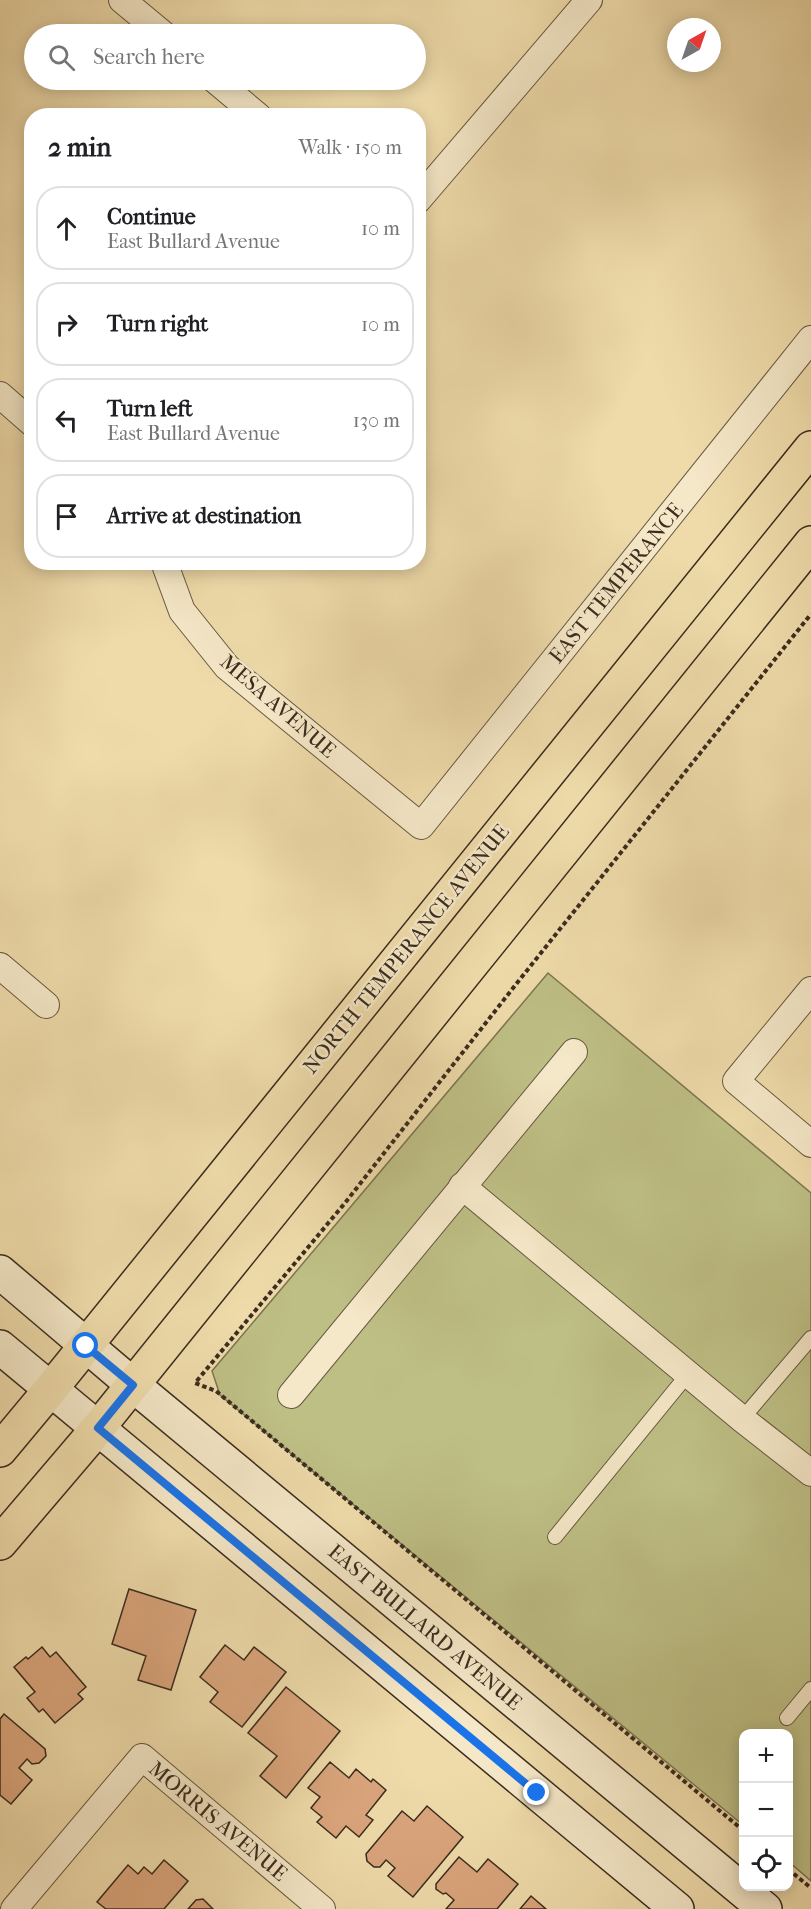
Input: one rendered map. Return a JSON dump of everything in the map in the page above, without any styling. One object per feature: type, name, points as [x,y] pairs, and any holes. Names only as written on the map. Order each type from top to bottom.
[{"type":"main road","name":"NORTH TEMPERANCE AVENUE","points":[[0,1450],[811,448]]},
{"type":"main road","points":[[0,1543],[133,1385],[811,543]]},
{"type":"main road","name":"EAST BULLARD AVENUE","points":[[0,1272],[86,1346],[765,1909]]},
{"type":"main road","points":[[0,1347],[677,1909]]},
{"type":"street","points":[[122,0],[151,24]]},
{"type":"street","points":[[426,191],[589,0]]},
{"type":"street","points":[[227,90],[248,108]]},
{"type":"street","name":"EAST TEMPERANCE","points":[[421,826],[811,339]]},
{"type":"street","points":[[0,395],[24,416]]},
{"type":"street","name":"MESA AVENUE","points":[[168,570],[182,611],[227,667],[421,826]]},
{"type":"street","points":[[0,966],[46,1005]]},
{"type":"street","points":[[811,990],[736,1081],[811,1144]]},
{"type":"street","points":[[291,1395],[574,1052]]},
{"type":"street","points":[[462,1186],[742,1419],[811,1473]]},
{"type":"street","name":"MORRIS AVENUE","points":[[14,1909],[142,1757],[322,1909]]},
{"type":"lane","points":[[742,1419],[811,1338]]},
{"type":"lane","points":[[555,1537],[688,1374]]},
{"type":"lane","points":[[787,1718],[811,1689]]},
{"type":"path","points":[[739,1827],[216,1391],[195,1383],[345,1203],[811,614]]},
{"type":"path","points":[[793,1872],[811,1888]]},
{"type":"green space","points":[[548,973],[811,1193],[811,1881],[793,1865],[793,1729],[739,1729],[739,1822],[220,1395],[212,1371]]},
{"type":"building","points":[[129,1589],[196,1610],[171,1690],[138,1680],[146,1656],[112,1644]]},
{"type":"building","points":[[225,1645],[244,1660],[254,1647],[286,1672],[242,1727],[210,1702],[218,1692],[200,1677]]},
{"type":"building","points":[[42,1647],[50,1657],[56,1652],[86,1687],[78,1694],[83,1699],[55,1723],[43,1709],[39,1712],[27,1698],[35,1692],[14,1667]]},
{"type":"building","points":[[286,1687],[340,1731],[286,1798],[260,1776],[277,1756],[248,1733]]},
{"type":"building","points":[[4,1714],[45,1749],[46,1756],[39,1763],[32,1764],[27,1759],[19,1768],[32,1780],[11,1804],[0,1795],[0,1719]]},
{"type":"building","points":[[330,1762],[349,1778],[356,1769],[371,1782],[373,1779],[386,1790],[366,1815],[373,1820],[359,1837],[346,1826],[336,1838],[317,1822],[322,1817],[311,1808],[320,1797],[308,1788]]},
{"type":"building","points":[[427,1806],[463,1837],[413,1897],[388,1876],[395,1868],[386,1860],[380,1867],[374,1867],[367,1861],[366,1854],[402,1811],[414,1821]]},
{"type":"building","points":[[459,1857],[477,1872],[488,1859],[518,1884],[497,1909],[446,1909],[454,1900],[446,1893],[443,1894],[436,1889],[436,1884]]},
{"type":"building","points":[[164,1860],[188,1881],[164,1909],[106,1909],[97,1902],[128,1865],[138,1874],[144,1867],[152,1874]]},
{"type":"building","points":[[531,1896],[546,1909],[520,1909]]},
{"type":"building","points":[[203,1899],[213,1909],[188,1909],[196,1900]]},
{"type":"route","points":[[86,1346],[133,1385],[98,1428],[537,1793]]}]
